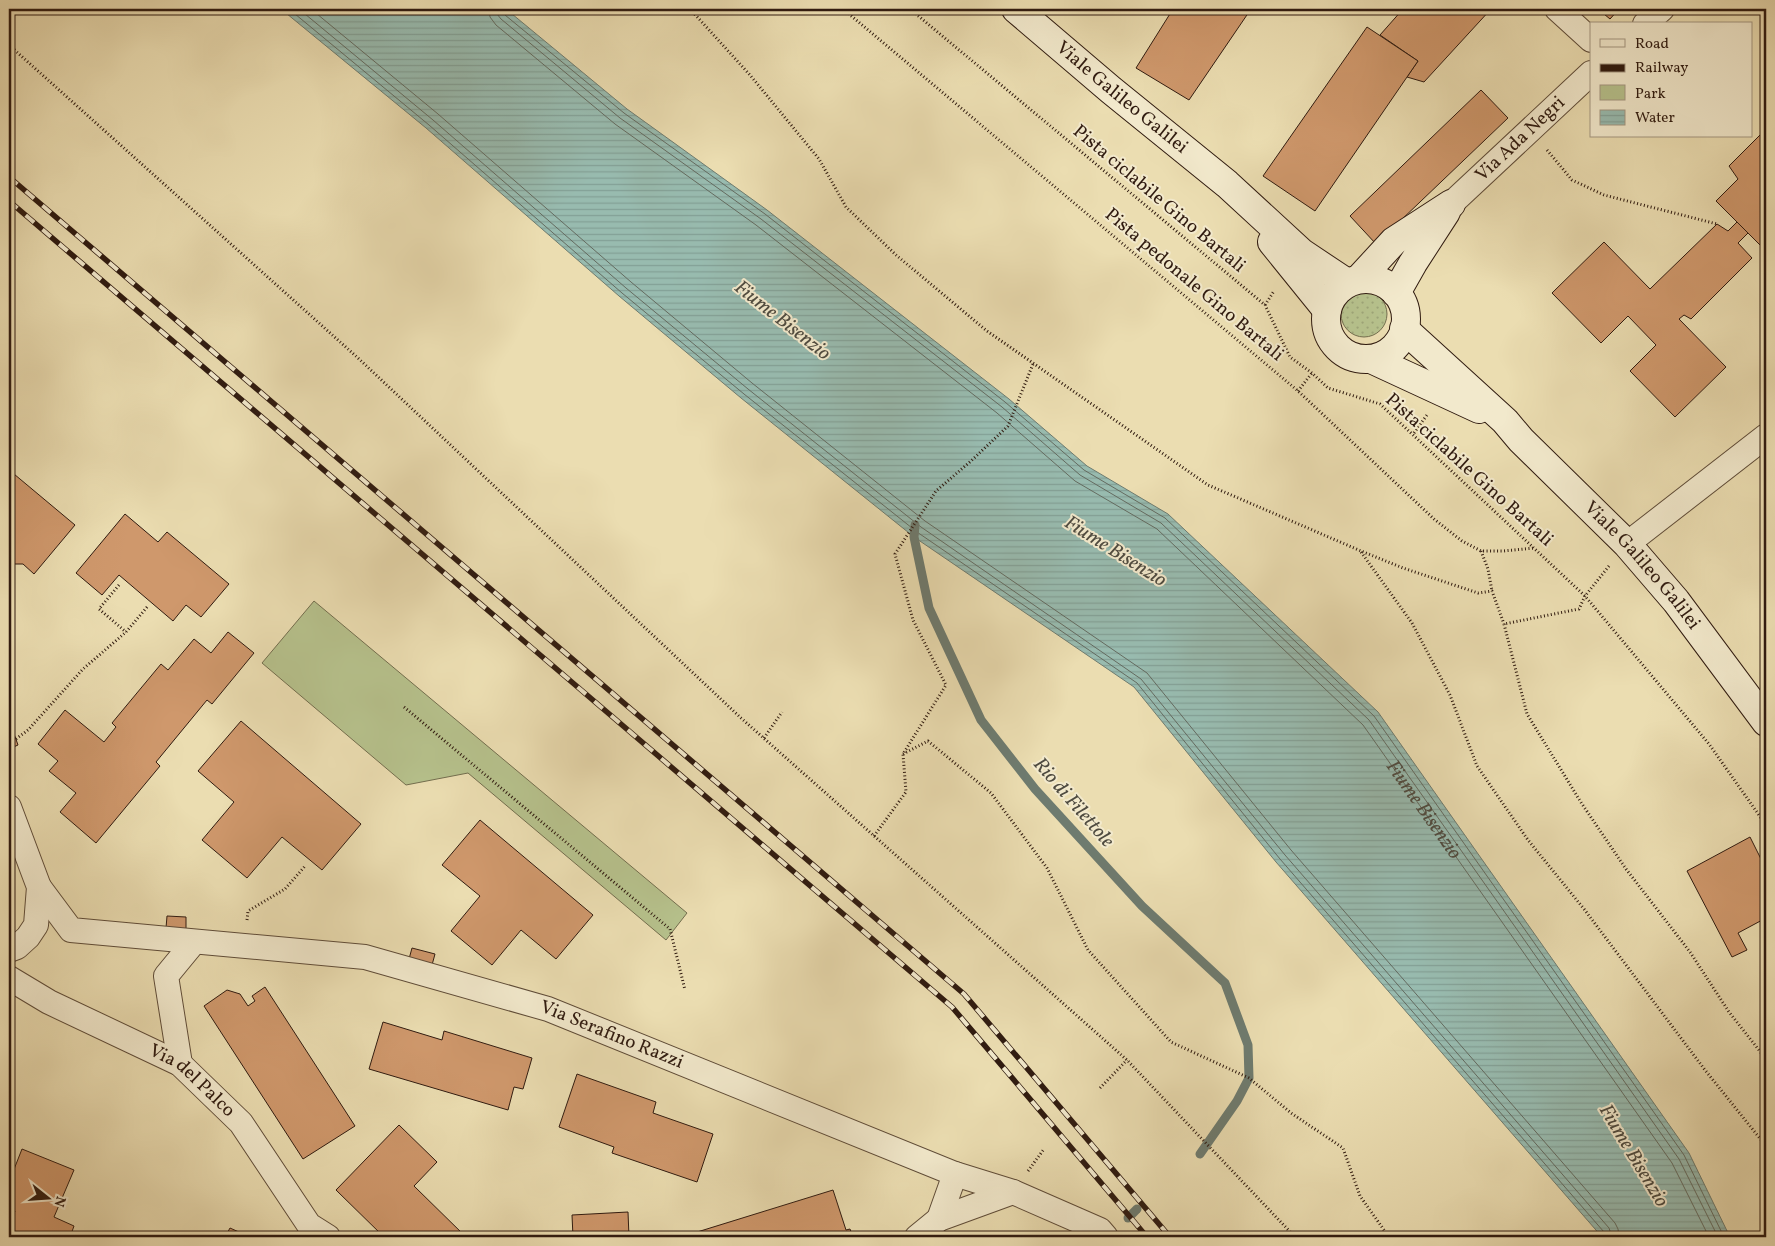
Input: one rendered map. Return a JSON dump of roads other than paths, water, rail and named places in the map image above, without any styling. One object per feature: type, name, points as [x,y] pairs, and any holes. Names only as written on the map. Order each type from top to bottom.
[{"type":"main road","name":"Viale Galileo Galilei","points":[[1016,9],[1111,90],[1227,184],[1302,253],[1353,281],[1373,279],[1386,284],[1396,293]]},
{"type":"main road","name":"Viale Galileo Galilei","points":[[1227,184],[1327,310],[1326,323],[1329,335],[1336,346],[1346,354],[1358,358],[1371,359],[1505,421]]},
{"type":"main road","points":[[1327,310],[1331,299],[1338,290],[1353,281],[1394,241],[1451,204]]},
{"type":"main road","points":[[1371,359],[1382,356],[1400,340],[1406,316],[1403,304],[1396,293],[1451,204]]},
{"type":"main road","name":"Viale Galileo Galilei","points":[[1404,329],[1505,421],[1521,440],[1627,544],[1676,601],[1766,722]]},
{"type":"street","points":[[1557,9],[1590,39]]},
{"type":"street","points":[[1647,22],[1662,9]]},
{"type":"street","name":"Via Ada Negri","points":[[1451,204],[1590,75]]},
{"type":"street","points":[[1627,544],[1766,436]]},
{"type":"street","points":[[9,806],[39,888],[36,925],[28,937],[17,947],[9,950]]},
{"type":"street","name":"Via Serafino Razzi","points":[[39,888],[71,930],[365,957],[548,1008],[954,1174],[1013,1192]]},
{"type":"street","points":[[180,1064],[166,976],[194,942]]},
{"type":"street","name":"Via del Palco","points":[[9,978],[49,1002],[180,1064],[242,1123],[309,1225],[328,1237]]},
{"type":"street","points":[[939,1219],[954,1174]]},
{"type":"street","points":[[917,1237],[939,1219],[1013,1192],[1100,1230],[1106,1237]]},
{"type":"water","name":"Fiume Bisenzio","points":[[281,9],[506,9],[627,109],[767,210],[1009,399],[1087,466],[1168,514],[1378,712],[1689,1153],[1730,1237],[1602,1237],[1276,862],[1134,687],[914,537],[741,398],[619,296],[426,128]]},
{"type":"waterway","name":"Rio di Filettole","points":[[915,525],[914,537],[929,608],[981,720],[1035,789],[1142,906],[1225,983],[1248,1045],[1249,1078],[1237,1101],[1200,1154]]},
{"type":"waterway","name":"Rio di Filettole","points":[[1128,1218],[1137,1209]]},
{"type":"railway","points":[[9,177],[964,994],[1170,1237]]},
{"type":"railway","points":[[9,201],[952,1007],[1147,1237]]}]
